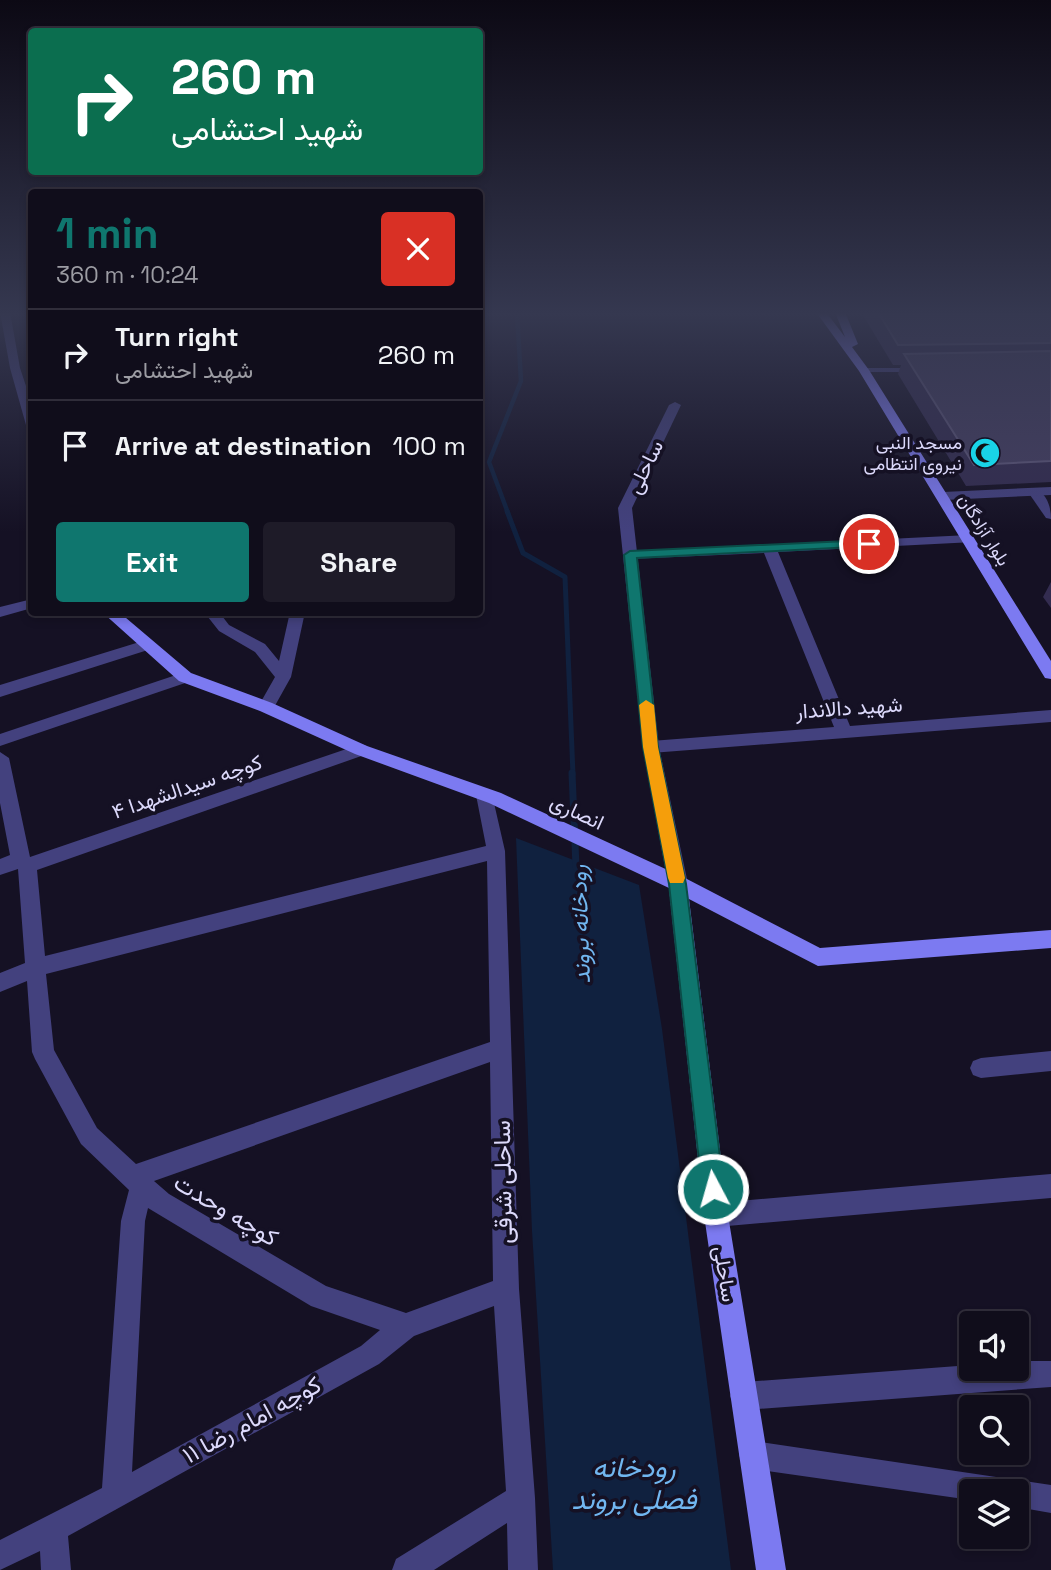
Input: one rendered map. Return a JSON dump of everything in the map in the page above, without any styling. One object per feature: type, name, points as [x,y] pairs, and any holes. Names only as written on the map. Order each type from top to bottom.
[{"type":"main road","name":"بلوار آزادگان","points":[[874,385],[1051,674]]},
{"type":"main road","name":"انصاری","points":[[113,616],[186,677],[266,707],[361,750],[490,796],[678,884],[818,957],[1051,939]]},
{"type":"main road","name":"ساحلی","points":[[678,884],[716,1215],[771,1570]]},
{"type":"street","points":[[20,385],[28,412]]},
{"type":"street","name":"ساحلی","points":[[675,405],[625,508],[651,747],[678,884]]},
{"type":"street","points":[[943,496],[1051,491]]},
{"type":"street","points":[[1034,492],[1051,514]]},
{"type":"street","points":[[630,555],[969,539]]},
{"type":"street","points":[[769,548],[844,731]]},
{"type":"street","points":[[0,612],[28,604]]},
{"type":"street","points":[[214,616],[224,628],[260,648],[283,677]]},
{"type":"street","points":[[266,707],[283,677],[297,616]]},
{"type":"street","points":[[0,691],[146,645]]},
{"type":"street","points":[[0,740],[186,677]]},
{"type":"street","name":"شهید دالاندار","points":[[651,747],[1051,716]]},
{"type":"street","name":"کوچه سیدالشهدا ۴","points":[[16,864],[361,750]]},
{"type":"street","name":"کوچه وحدت","points":[[0,758],[16,864],[37,967],[43,1052],[89,1136],[160,1203],[320,1297],[406,1326]]},
{"type":"street","name":"ساحلی شرقی","points":[[490,796],[496,851],[506,1289],[521,1498],[523,1570]]},
{"type":"street","points":[[0,983],[37,967],[496,851]]},
{"type":"street","points":[[116,1496],[137,1181],[501,1048]]},
{"type":"street","points":[[981,1068],[1051,1062]]},
{"type":"street","points":[[716,1215],[1051,1186]]},
{"type":"street","name":"کوچه امام رضا ۱۱","points":[[0,1556],[116,1496],[370,1355],[406,1326],[506,1289]]},
{"type":"street","points":[[744,1396],[1051,1374]]},
{"type":"street","points":[[753,1455],[959,1484]]},
{"type":"street","points":[[1029,1495],[1051,1499]]},
{"type":"street","points":[[407,1570],[521,1498]]},
{"type":"street","points":[[53,1528],[56,1570]]},
{"type":"water","name":"رودخانه فصلی بروند","points":[[516,838],[639,885],[662,1029],[731,1570],[553,1570],[532,1231]]},
{"type":"building","points":[[924,385],[1051,385],[1051,461],[974,465]]},
{"type":"waterway","name":"رودخانه بروند","points":[[508,513],[489,462],[519,385]]},
{"type":"waterway","name":"رودخانه بروند","points":[[507,511],[523,553],[565,577],[573,775]]},
{"type":"waterway","name":"رودخانه بروند","points":[[572,773],[576,867]]},
{"type":"slow traffic","points":[[646,705],[651,747],[677,878]]},
{"type":"place","name":"مسجد النبی نیروی انتظامی","points":[[985,453]]},
{"type":"route","points":[[713,1189],[678,884],[651,747],[630,555],[869,544]]}]
